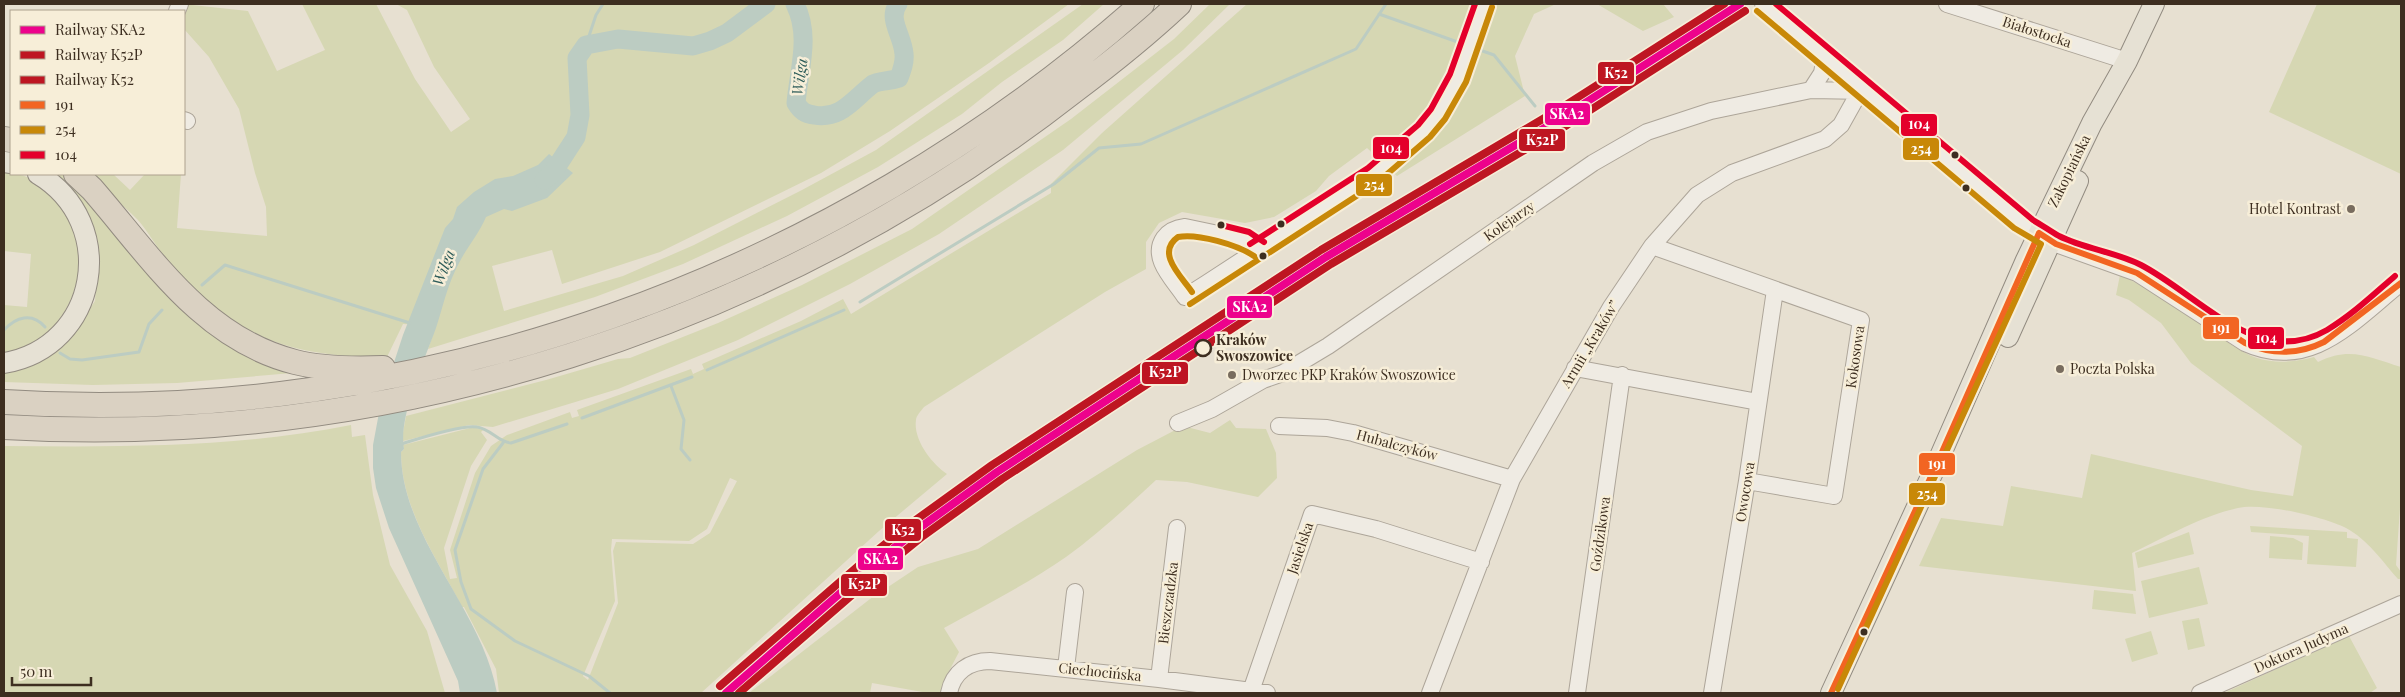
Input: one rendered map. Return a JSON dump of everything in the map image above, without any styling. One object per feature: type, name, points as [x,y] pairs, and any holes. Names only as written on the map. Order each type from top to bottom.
[{"type":"highway","points":[[4,402],[93,405],[210,401],[368,375],[442,366],[542,340],[631,310],[727,271],[810,232],[905,179],[988,125],[1061,72],[1142,4]]},
{"type":"highway","points":[[4,427],[78,430],[149,429],[227,424],[360,408],[435,393],[542,365],[617,341],[742,292],[842,243],[940,187],[1018,133],[1110,63],[1179,4]]},
{"type":"highway","points":[[77,175],[92,189],[181,293],[209,319],[232,335],[263,351],[296,362],[368,375]]},
{"type":"highway","points":[[4,440],[78,430]]},
{"type":"main road","name":"Zakopiańska","points":[[1846,693],[2045,237],[2092,123],[2127,61],[2154,4]]},
{"type":"main road","points":[[4,362],[32,354],[59,335],[81,302],[89,274],[88,242],[78,214],[58,188],[39,175]]},
{"type":"main road","name":"Zakopiańska","points":[[1831,693],[2045,237]]},
{"type":"street","points":[[1259,249],[1242,239],[1185,227],[1173,230],[1162,241],[1160,256],[1185,296],[1259,249],[1373,175],[1409,146],[1438,114],[1458,78],[1484,4]]},
{"type":"street","points":[[1763,4],[1863,91],[2020,221],[2045,237],[2137,273],[2245,343],[2271,352],[2297,352],[2317,346],[2401,283]]},
{"type":"street","name":"Białostocka","points":[[1947,4],[2127,61]]},
{"type":"street","points":[[1811,90],[1822,73],[1825,56]]},
{"type":"street","name":"Kolejarzy","points":[[1178,423],[1212,409],[1263,380],[1283,373],[1328,346],[1592,163],[1632,139],[1665,124],[1696,115],[1811,90],[1863,91]]},
{"type":"street","name":"Armii „Kraków”","points":[[1430,693],[1512,479],[1611,307],[1652,246],[1697,195],[1732,173],[1825,139],[1841,125],[1863,91]]},
{"type":"street","name":"Kokosowa","points":[[1652,246],[1861,320],[1834,496],[1747,481]]},
{"type":"street","name":"Owocowa","points":[[1712,693],[1747,481],[1775,290]]},
{"type":"street","points":[[1575,368],[1758,402]]},
{"type":"street","name":"Goździkowa","points":[[1578,693],[1622,376]]},
{"type":"street","name":"Hubalczyków","points":[[1280,426],[1327,428],[1353,432],[1512,479]]},
{"type":"street","name":"Jasielska","points":[[1250,691],[1312,514],[1376,529],[1481,562]]},
{"type":"street","name":"Bieszczadzka","points":[[1159,679],[1177,528]]},
{"type":"street","points":[[1066,668],[1075,592]]},
{"type":"street","name":"Doktora Judyma","points":[[2200,693],[2401,604]]},
{"type":"street","name":"Ciechocińska","points":[[949,693],[953,682],[964,668],[980,661],[1066,668],[1267,693]]},
{"type":"green space","points":[[183,4],[248,11],[277,71],[325,50],[302,4],[376,4],[415,79],[451,132],[470,119],[434,67],[407,10],[396,4],[1069,4],[989,63],[890,131],[821,173],[660,252],[562,284],[552,250],[492,266],[504,311],[623,276],[694,245],[802,190],[876,150],[1083,4],[1104,4],[1063,40],[1002,82],[962,114],[878,167],[787,216],[683,264],[595,297],[428,349],[436,326],[403,324],[387,357],[319,353],[290,347],[264,337],[239,324],[215,307],[191,286],[163,254],[137,219],[92,175],[114,175],[130,190],[144,175],[181,175],[177,228],[267,236],[266,207],[255,173],[239,109],[209,57],[185,30],[185,10],[183,10]]},
{"type":"green space","points":[[1210,4],[1230,4],[1183,50],[1063,150],[939,234],[850,284],[738,340],[618,389],[493,427],[469,425],[403,441],[406,416],[546,380],[618,359],[630,358],[718,323],[802,285],[912,229],[1071,119],[1174,39]]},
{"type":"green space","points":[[1247,4],[1556,4],[1534,14],[1515,56],[1525,96],[1397,176],[1367,148],[1329,176],[1316,191],[1274,217],[1245,223],[1182,212],[1159,223],[1146,242],[1146,269],[1105,292],[924,407],[916,418],[917,435],[930,458],[947,474],[879,531],[701,693],[499,693],[496,669],[464,607],[462,607],[432,552],[414,513],[403,473],[401,452],[404,449],[403,445],[474,427],[483,430],[481,432],[487,440],[471,466],[444,548],[450,579],[457,578],[450,550],[475,473],[491,446],[507,435],[570,412],[572,418],[579,416],[577,410],[691,369],[693,374],[704,369],[702,364],[801,321],[843,299],[851,314],[1051,193],[1051,184],[1102,133]],"holes":[[[730,478],[737,481],[710,533],[693,544],[616,542],[613,551],[618,603],[588,680],[583,676],[615,601],[611,550],[612,539],[689,541],[707,529]]]},
{"type":"green space","points":[[1597,4],[1663,4],[1674,17],[1643,31]]},
{"type":"green space","points":[[2317,4],[2401,4],[2401,174],[2269,112]]},
{"type":"green space","points":[[4,169],[10,171],[10,175],[20,175],[33,180],[64,208],[69,214],[77,235],[79,254],[74,292],[56,324],[26,348],[4,353],[4,305],[27,307],[31,254],[4,251]]},
{"type":"green space","points":[[54,175],[64,175],[89,197],[140,261],[304,372],[177,383],[93,385],[4,382],[4,371],[80,323],[95,301],[98,244],[90,218],[77,194]]},
{"type":"green space","points":[[2120,275],[2154,293],[2238,349],[2257,358],[2286,362],[2314,357],[2318,362],[2329,357],[2350,354],[2369,357],[2401,367],[2401,494],[2396,565],[2401,572],[2401,579],[2398,579],[2368,544],[2346,528],[2323,519],[2262,507],[2238,508],[2211,516],[2132,553],[2136,591],[1919,566],[1941,518],[2003,526],[2011,486],[2082,498],[2091,454],[2251,490],[2293,496],[2302,446],[2191,363],[2161,323],[2129,300],[2116,295]]},
{"type":"green space","points":[[1230,420],[1236,428],[1266,429],[1276,453],[1277,478],[1258,497],[1187,482],[1156,480],[1101,530],[1066,557],[1021,585],[944,628],[959,652],[947,675],[943,693],[928,693],[872,683],[870,693],[749,693],[870,599],[918,567],[978,549],[1137,450],[1183,426],[1210,433]]},
{"type":"green space","points":[[351,425],[352,437],[365,435],[373,495],[390,565],[427,631],[445,693],[4,693],[4,446],[135,446],[222,442],[308,433]]},
{"type":"green space","points":[[2250,526],[2347,532],[2347,538],[2358,539],[2356,567],[2307,564],[2309,536],[2251,532]]},
{"type":"green space","points":[[2189,532],[2194,554],[2138,568],[2135,553]]},
{"type":"green space","points":[[2270,536],[2293,538],[2303,543],[2302,560],[2269,558]]},
{"type":"green space","points":[[2199,567],[2208,604],[2149,618],[2141,581]]},
{"type":"green space","points":[[2094,590],[2133,594],[2136,614],[2092,609]]},
{"type":"green space","points":[[2199,618],[2205,646],[2188,650],[2182,621]]},
{"type":"green space","points":[[2151,631],[2158,654],[2132,662],[2125,639]]},
{"type":"green space","points":[[2349,636],[2377,688],[2370,693],[2224,693]]},
{"type":"water","points":[[549,154],[573,173],[547,198],[512,211],[504,209],[486,217],[452,278],[414,388],[405,421],[404,449],[401,452],[405,484],[414,514],[428,544],[476,632],[489,662],[497,693],[460,693],[458,681],[389,528],[376,488],[373,468],[373,445],[381,402],[403,335],[445,228],[453,219],[457,207],[474,192],[495,179],[513,176],[538,165]]},
{"type":"waterway","points":[[586,45],[596,15],[603,4]]},
{"type":"waterway","name":"Wilga","points":[[544,180],[552,174],[576,137],[580,115],[577,58],[586,45],[618,39],[693,46],[727,33],[766,4]]},
{"type":"waterway","name":"Wilga","points":[[795,4],[800,16],[803,40],[796,103],[806,113],[823,116],[846,107],[873,84],[899,78],[904,57],[894,16],[898,4]]},
{"type":"waterway","points":[[860,302],[1054,184],[1099,148],[1141,144],[1356,49],[1386,4]]},
{"type":"waterway","points":[[1379,14],[1466,45]]},
{"type":"waterway","points":[[1474,48],[1494,55],[1535,106]]},
{"type":"waterway","points":[[202,285],[225,265],[410,323]]},
{"type":"waterway","points":[[60,353],[70,359],[82,360],[139,352],[149,324],[162,310]]},
{"type":"waterway","points":[[707,370],[844,310]]},
{"type":"waterway","points":[[4,330],[14,322],[24,318],[35,319],[45,327]]},
{"type":"waterway","points":[[582,418],[692,377]]},
{"type":"waterway","points":[[671,386],[684,420],[681,449],[690,460]]},
{"type":"waterway","points":[[401,444],[439,432],[470,427],[482,428],[511,443],[567,424]]},
{"type":"waterway","points":[[503,443],[483,469],[455,550],[461,582],[471,609],[515,641],[589,676],[610,693]]},
{"type":"rail line","name":"K52","points":[[720,686],[864,561],[913,522],[992,465],[1321,250],[1558,110],[1724,4]]},
{"type":"rail line","name":"SKA2","points":[[726,693],[869,568],[918,529],[997,472],[1326,257],[1563,117],[1740,4]]},
{"type":"rail line","name":"K52P","points":[[739,693],[875,575],[923,536],[1002,479],[1331,264],[1567,125],[1745,11]]},
{"type":"transit line","name":"104","points":[[1250,244],[1368,168],[1418,125],[1431,109],[1450,74],[1475,4]]},
{"type":"transit line","name":"104","points":[[1776,4],[2033,220],[2059,236],[2141,265],[2230,324],[2253,335],[2277,341],[2302,340],[2327,330],[2354,311],[2395,276]]},
{"type":"transit line","name":"254","points":[[1190,304],[1378,182],[1430,137],[1445,119],[1466,82],[1492,7]]},
{"type":"transit line","name":"254","points":[[1757,11],[2014,228],[2041,244],[1838,689]]},
{"type":"transit line","name":"104","points":[[1221,225],[1249,232],[1264,242]]},
{"type":"transit line","name":"191","points":[[2039,233],[2056,244],[2137,273],[2245,343],[2265,350],[2295,351],[2324,342],[2401,283]]},
{"type":"transit line","name":"191","points":[[1831,693],[1934,470],[2039,233]]},
{"type":"transit line","name":"254","points":[[1192,292],[1177,272],[1170,257],[1169,250],[1172,243],[1178,237],[1206,238],[1238,248],[1254,256]]},
{"type":"place","name":"Hotel Kontrast","points":[[2351,209]]},
{"type":"place","name":"Kraków Swoszowice","points":[[1203,348]]},
{"type":"place","name":"Poczta Polska","points":[[2060,369]]},
{"type":"place","name":"Dworzec PKP Kraków Swoszowice","points":[[1232,375]]}]
